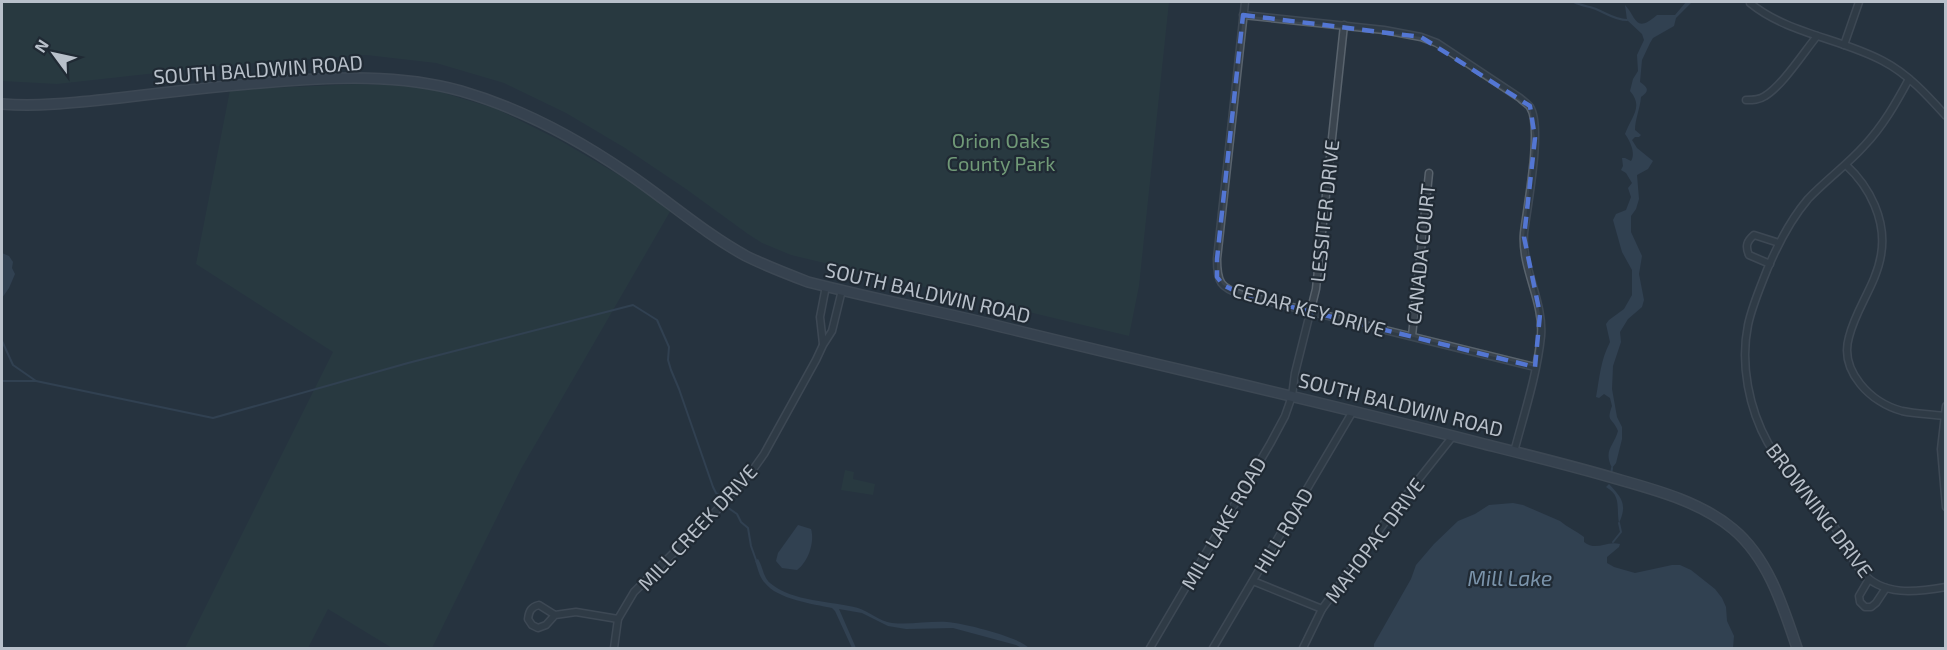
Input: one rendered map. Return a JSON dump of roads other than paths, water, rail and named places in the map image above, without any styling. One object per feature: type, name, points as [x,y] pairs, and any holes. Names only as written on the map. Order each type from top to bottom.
[{"type":"main road","name":"SOUTH BALDWIN ROAD","points":[[2,104],[24,106],[69,103],[239,85],[347,77],[402,80],[459,90],[521,112],[573,139],[626,172],[744,255],[790,275],[842,290],[1453,436],[1655,490],[1698,506],[1732,528],[1745,541],[1771,580],[1797,648]]},
{"type":"street","name":"CEDAR KEY DRIVE","points":[[1245,2],[1221,220],[1217,277],[1222,285],[1231,291],[1535,367]]},
{"type":"street","points":[[1844,45],[1859,2]]},
{"type":"street","points":[[1750,3],[1776,20],[1882,60],[1920,87],[1946,116]]},
{"type":"street","points":[[1243,15],[1402,32],[1437,43],[1530,106],[1534,118],[1535,138],[1524,237],[1526,257],[1540,314],[1541,335],[1514,452]]},
{"type":"street","name":"LESSITER DRIVE","points":[[1292,396],[1295,373],[1316,289],[1344,25]]},
{"type":"street","points":[[1746,100],[1755,100],[1765,96],[1817,36]]},
{"type":"street","name":"BROWNING DRIVE","points":[[1909,79],[1893,109],[1875,134],[1807,201],[1779,243],[1756,297],[1747,326],[1746,371],[1756,417],[1767,442],[1780,463],[1827,515],[1856,563],[1869,579],[1886,588],[1903,592],[1920,592],[1946,587]]},
{"type":"street","points":[[1846,165],[1864,184],[1874,202],[1882,235],[1882,254],[1876,275],[1848,338],[1848,363],[1864,389],[1878,399],[1900,410],[1944,416]]},
{"type":"street","name":"CANADA COURT","points":[[1412,336],[1429,173]]},
{"type":"street","points":[[1770,264],[1749,255],[1746,248],[1748,240],[1754,235],[1779,243]]},
{"type":"street","points":[[823,345],[820,317],[826,286]]},
{"type":"street","name":"MILL CREEK DRIVE","points":[[614,648],[618,619],[634,592],[718,508],[752,471],[764,454],[832,331],[842,290]]},
{"type":"street","name":"MILL LAKE ROAD","points":[[1150,648],[1270,444],[1285,416],[1292,396]]},
{"type":"street","points":[[1946,406],[1941,449],[1946,507]]},
{"type":"street","name":"HILL ROAD","points":[[1213,648],[1353,411]]},
{"type":"street","name":"MAHOPAC DRIVE","points":[[1303,648],[1322,609],[1388,518],[1453,436]]},
{"type":"street","points":[[1869,579],[1859,596],[1860,603],[1865,607],[1871,607],[1876,603],[1886,588]]},
{"type":"street","points":[[1253,581],[1322,609]]},
{"type":"street","points":[[555,615],[576,612],[618,619]]},
{"type":"water","points":[[1686,2],[1692,2],[1676,18],[1674,26],[1653,38],[1642,60],[1640,82],[1647,90],[1641,97],[1635,126],[1635,130],[1641,135],[1632,140],[1637,148],[1653,161],[1648,169],[1637,175],[1639,199],[1631,216],[1631,232],[1642,256],[1639,274],[1644,300],[1642,307],[1628,319],[1620,332],[1621,342],[1613,366],[1612,389],[1617,417],[1622,427],[1622,439],[1616,463],[1612,468],[1609,452],[1618,431],[1610,417],[1612,406],[1610,398],[1604,394],[1599,398],[1596,397],[1602,363],[1610,342],[1606,324],[1624,309],[1632,295],[1632,270],[1622,252],[1613,220],[1616,214],[1626,210],[1631,197],[1628,188],[1632,183],[1626,173],[1621,170],[1622,158],[1631,161],[1633,154],[1625,134],[1635,112],[1636,102],[1630,91],[1638,71],[1637,55],[1644,40],[1642,34],[1627,20],[1625,5],[1640,24],[1650,21],[1657,15],[1675,15]]},
{"type":"water","points":[[2,253],[9,256],[13,262],[12,268],[15,274],[2,298]]},
{"type":"water","points":[[1609,484],[1622,501],[1623,511],[1619,523],[1616,498],[1606,487]]},
{"type":"water","name":"Mill Lake","points":[[1513,503],[1560,521],[1584,537],[1584,542],[1589,545],[1620,544],[1607,557],[1607,563],[1614,567],[1635,573],[1672,565],[1680,565],[1691,570],[1715,589],[1722,598],[1726,607],[1727,621],[1734,636],[1733,648],[1374,648],[1374,644],[1411,579],[1416,565],[1434,544],[1458,521],[1489,505]]},
{"type":"water","points":[[798,525],[811,529],[810,551],[797,570],[782,568],[776,561],[778,553]]},
{"type":"water","points":[[758,559],[768,581],[789,594],[858,608],[892,623],[947,622],[965,625],[1003,635],[1029,648],[953,628],[906,629],[888,626],[862,613],[839,609],[856,648],[852,648],[832,608],[786,597],[771,589],[760,575],[755,561]]},
{"type":"waterway","points":[[1574,2],[1618,19],[1627,20]]},
{"type":"waterway","points":[[2,381],[36,381],[213,418],[408,363],[633,305],[657,320],[669,347],[668,360],[671,370],[713,487],[716,493],[723,497],[727,507],[737,514],[748,528],[756,560]]},
{"type":"waterway","points":[[2,341],[13,365],[36,381]]},
{"type":"waterway","points":[[1611,475],[1612,468]]},
{"type":"waterway","points":[[1613,542],[1621,532],[1619,523]]},
{"type":"park label","name":"Orion Oaks County Park","points":[[1001,152]]}]
